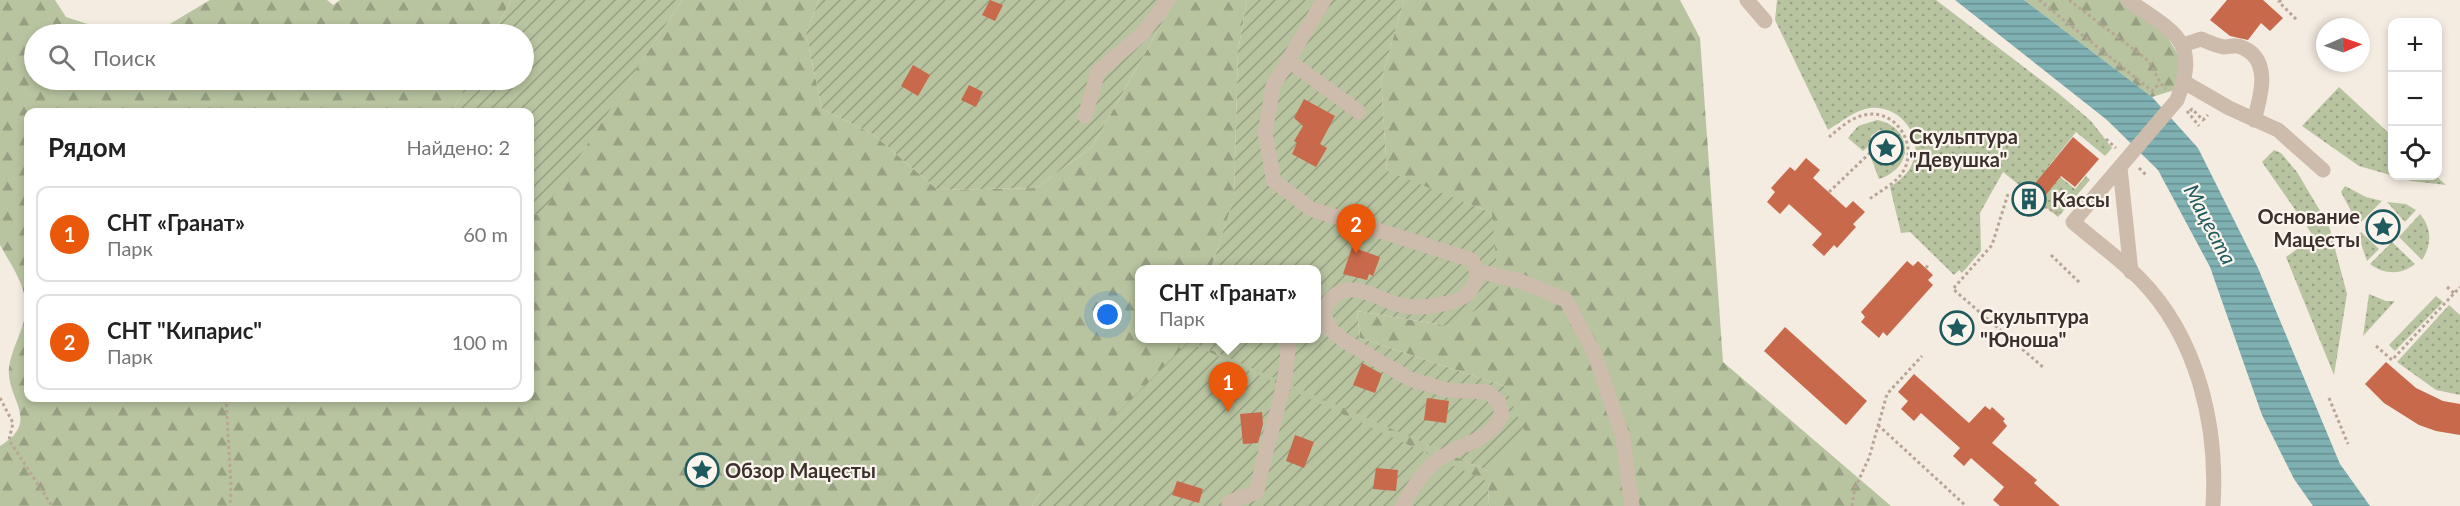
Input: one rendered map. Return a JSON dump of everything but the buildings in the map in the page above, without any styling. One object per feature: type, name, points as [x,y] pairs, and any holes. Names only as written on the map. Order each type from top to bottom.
[{"type":"street","points":[[1085,116],[1098,72],[1143,33],[1168,0]]},
{"type":"street","points":[[1321,294],[1362,292],[1402,306],[1452,303],[1468,295],[1476,282],[1477,271],[1472,260],[1311,209],[1274,181],[1265,133],[1273,86],[1324,0]]},
{"type":"street","points":[[1747,0],[1765,21]]},
{"type":"street","points":[[2128,0],[2169,29],[2184,48],[2187,64],[2184,82],[2175,103],[2073,222],[2131,272],[2165,309],[2187,349],[2199,380],[2212,449],[2213,506]]},
{"type":"street","points":[[2184,48],[2201,39],[2217,46],[2238,46],[2254,56],[2262,70],[2263,81],[2254,120]]},
{"type":"street","points":[[1289,61],[1359,112]]},
{"type":"street","points":[[2184,82],[2254,120],[2278,130],[2323,171]]},
{"type":"street","points":[[2120,168],[2131,272]]},
{"type":"street","points":[[1477,271],[1520,281],[1566,300],[1594,352],[1623,438],[1632,506]]},
{"type":"street","points":[[1341,292],[1328,301],[1323,311],[1329,328],[1346,342],[1410,379],[1447,390],[1488,392],[1499,402],[1502,415],[1494,430],[1446,454],[1423,472],[1402,506]]},
{"type":"street","points":[[1229,502],[1257,492],[1264,454],[1283,397],[1288,343]]},
{"type":"path","points":[[2039,0],[2152,91],[2159,84],[2154,68],[2069,0]]},
{"type":"path","points":[[2281,0],[2279,2],[2297,20]]},
{"type":"path","points":[[2188,112],[2192,109],[2203,120],[2208,115]]},
{"type":"path","points":[[1829,137],[1855,118],[1866,114],[1890,118],[1906,136],[1908,159],[1903,171],[1895,181],[1868,200]]},
{"type":"path","points":[[2192,116],[2199,126]]},
{"type":"path","points":[[2106,139],[2128,156],[2146,175]]},
{"type":"path","points":[[1829,192],[1875,148]]},
{"type":"path","points":[[2008,194],[1992,245],[1953,289],[2044,368]]},
{"type":"path","points":[[2039,204],[2073,222]]},
{"type":"path","points":[[2051,255],[2081,284]]},
{"type":"path","points":[[2447,287],[2454,293]]},
{"type":"path","points":[[2376,346],[2392,360],[2460,287]]},
{"type":"path","points":[[1852,506],[1855,488],[1869,458],[1887,394],[1922,356]]},
{"type":"path","points":[[0,398],[14,423],[9,440],[52,506]]},
{"type":"path","points":[[2329,398],[2348,444]]},
{"type":"path","points":[[226,402],[230,506]]},
{"type":"path","points":[[1878,425],[1966,506]]},
{"type":"green space","points":[[0,0],[55,0],[66,17],[87,24],[24,24],[24,90],[464,90],[454,108],[24,108],[24,292],[0,245]]},
{"type":"green space","points":[[210,0],[327,0],[333,5],[340,0],[511,0],[498,24],[170,24]]},
{"type":"green space","points":[[511,0],[682,0],[541,215],[534,215],[534,108],[454,108],[464,90],[534,90],[534,24],[498,24]]},
{"type":"green space","points":[[682,0],[819,0],[806,34],[822,109],[873,134],[938,190],[1036,188],[1092,147],[1175,0],[1247,0],[1238,51],[1234,199],[1212,265],[1135,265],[1135,343],[1198,343],[1488,471],[1504,386],[1360,338],[1357,311],[1450,326],[1492,213],[1387,172],[1381,80],[1404,0],[1680,0],[1700,38],[1723,362],[1891,506],[1489,506],[1488,482],[1041,491],[1032,506],[0,506],[0,446],[19,427],[21,418],[9,379],[9,368],[24,320],[24,402],[534,402],[534,215],[541,214]]},
{"type":"green space","points":[[819,0],[1175,0],[1092,147],[1036,188],[938,190],[873,134],[822,109],[806,34]]},
{"type":"green space","points":[[1247,0],[1404,0],[1381,80],[1387,171],[1492,213],[1499,295],[1450,326],[1357,311],[1360,338],[1504,386],[1526,434],[1488,471],[1195,343],[1321,343],[1321,265],[1212,265],[1234,198],[1238,51]]},
{"type":"green space","points":[[1777,0],[1936,0],[2058,93],[2091,121],[2112,148],[2105,156],[2076,132],[2048,167],[2075,189],[2086,176],[2090,180],[2058,217],[2003,172],[1980,213],[1981,251],[1962,273],[1959,270],[1954,275],[1910,232],[1901,233],[1890,187],[1908,171],[1915,153],[1915,143],[1907,124],[1891,111],[1870,108],[1854,114],[1828,130],[1775,20]]},
{"type":"green space","points":[[2024,0],[2121,0],[2165,33],[2180,58],[2178,89],[2152,97]]},
{"type":"green space","points":[[2339,87],[2388,132],[2388,175],[2359,166],[2302,126]]},
{"type":"green space","points":[[1877,120],[1889,124],[1898,131],[1905,148],[1904,157],[1899,166],[1891,174],[1879,179],[1871,158],[1877,153],[1886,156],[1895,149],[1892,135],[1879,130],[1871,136],[1871,144],[1863,151],[1848,138],[1858,126]]},
{"type":"green space","points":[[2274,150],[2281,153],[2297,172],[2329,226],[2347,294],[2334,375],[2286,257],[2314,237],[2262,162]]},
{"type":"green space","points":[[2408,180],[2440,180],[2446,185]]},
{"type":"green space","points":[[2345,186],[2366,197],[2382,201],[2356,227],[2352,224],[2351,211],[2341,192]]},
{"type":"green space","points":[[2387,202],[2406,204],[2416,210],[2405,222]]},
{"type":"green space","points":[[2384,209],[2401,225],[2382,244],[2365,227]]},
{"type":"green space","points":[[2420,214],[2429,231],[2428,248],[2422,260],[2399,237]]},
{"type":"green space","points":[[2361,232],[2379,249],[2367,261],[2358,235]]},
{"type":"green space","points":[[2392,242],[2415,264],[2399,272],[2387,272],[2370,264]]},
{"type":"green space","points":[[2369,294],[2386,301],[2395,301],[2363,336]]},
{"type":"green space","points":[[2436,296],[2443,302],[2395,351],[2389,345]]},
{"type":"green space","points":[[2449,305],[2460,315],[2460,395],[2436,390],[2397,362]]},
{"type":"green space","points":[[1187,343],[1190,343],[1488,482],[1489,506],[1032,506],[1041,491]]},
{"type":"water","name":"Мацеста","points":[[1955,0],[2024,0],[2152,97],[2198,148],[2258,268],[2340,464],[2370,506],[2313,506],[2294,479],[2262,415],[2210,267],[2158,170],[2107,120]]},
{"type":"place","name":"Скульптура \"Девушка\"","points":[[1886,148]]},
{"type":"place","name":"Кассы","points":[[2029,199]]},
{"type":"place","name":"Основание Мацесты","points":[[2383,227]]},
{"type":"place","name":"СНТ \"Кипарис\"","points":[[1356,254]]},
{"type":"place","name":"Скульптура \"Юноша\"","points":[[1957,328]]},
{"type":"place","name":"СНТ «Гранат»","points":[[1228,412]]},
{"type":"place","name":"Обзор Мацесты","points":[[702,470]]}]
